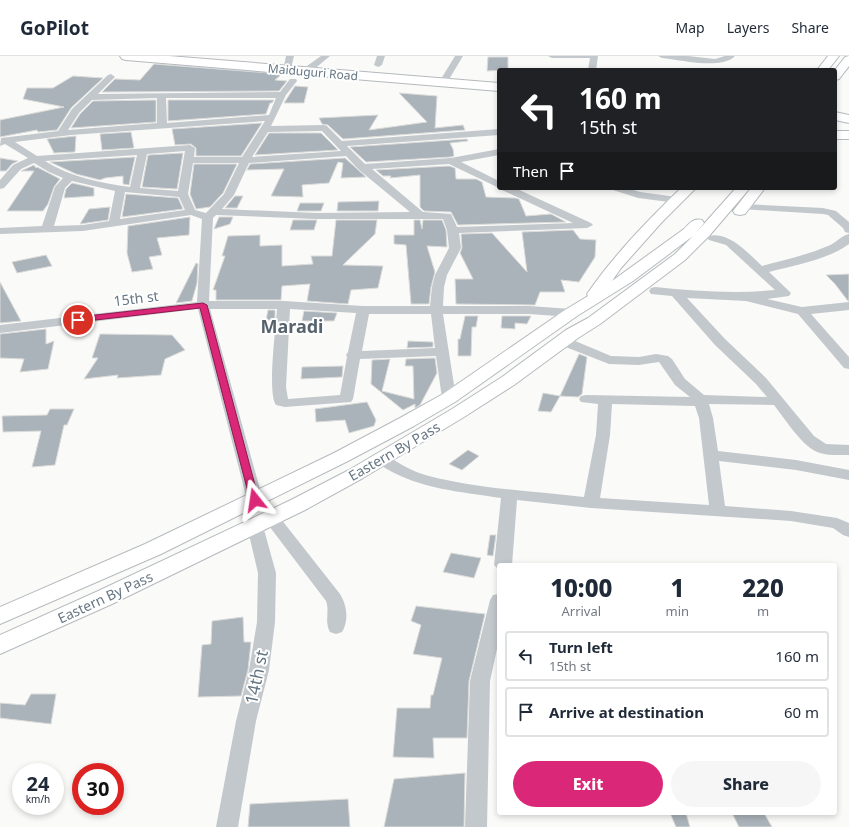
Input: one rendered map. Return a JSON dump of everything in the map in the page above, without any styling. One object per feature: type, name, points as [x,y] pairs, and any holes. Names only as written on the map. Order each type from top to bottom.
[{"type":"highway","name":"Maiduguri Road","points":[[126,56],[497,87]]},
{"type":"highway","name":"Maiduguri Road","points":[[161,56],[289,61],[310,68],[497,83]]},
{"type":"highway","points":[[837,116],[849,119]]},
{"type":"highway","points":[[837,125],[849,126]]},
{"type":"main road","points":[[824,68],[834,56]]},
{"type":"main road","points":[[837,75],[848,63]]},
{"type":"main road","points":[[837,135],[849,135]]},
{"type":"main road","points":[[590,301],[616,265],[657,219],[687,190]]},
{"type":"main road","name":"Eastern By Pass","points":[[0,616],[153,549],[255,500],[341,457],[449,398],[571,313],[628,278],[689,232],[724,190]]},
{"type":"main road","name":"Eastern By Pass","points":[[0,645],[104,598],[263,522],[350,477],[458,413],[572,334],[594,321],[680,257],[704,233],[741,190]]},
{"type":"main road","points":[[594,321],[621,312],[655,290],[713,238],[744,207],[757,190]]},
{"type":"street","points":[[310,68],[326,56]]},
{"type":"street","points":[[378,65],[381,56]]},
{"type":"street","points":[[446,79],[459,56]]},
{"type":"street","points":[[552,56],[594,56],[592,68]]},
{"type":"street","points":[[662,56],[715,61],[723,60],[731,56]]},
{"type":"street","points":[[61,133],[75,111],[112,77]]},
{"type":"street","points":[[255,500],[203,305],[210,215],[229,195],[245,160],[272,118],[282,95],[293,80]]},
{"type":"street","points":[[90,97],[162,95],[282,95]]},
{"type":"street","points":[[162,95],[162,125]]},
{"type":"street","points":[[2,141],[61,133],[272,118]]},
{"type":"street","points":[[264,129],[324,128],[362,167],[376,177],[420,215]]},
{"type":"street","points":[[339,144],[497,132]]},
{"type":"street","points":[[467,134],[484,155]]},
{"type":"street","points":[[2,141],[16,145],[44,166],[70,177],[134,191],[183,194]]},
{"type":"street","points":[[0,186],[17,167],[34,159],[190,148],[183,194],[191,212]]},
{"type":"street","points":[[134,191],[143,151]]},
{"type":"street","points":[[362,167],[451,161],[497,152]]},
{"type":"street","points":[[189,160],[245,160],[349,153]]},
{"type":"street","points":[[451,161],[497,184]]},
{"type":"street","points":[[48,229],[60,187],[70,177]]},
{"type":"street","points":[[114,224],[121,188]]},
{"type":"street","points":[[453,230],[587,225],[510,190]]},
{"type":"street","points":[[623,190],[638,195],[677,200]]},
{"type":"street","points":[[744,207],[832,213],[848,227],[849,230]]},
{"type":"street","points":[[0,231],[114,224],[191,212],[210,215],[447,216],[453,230],[455,248],[445,263],[438,283],[436,311],[445,383],[449,398]]},
{"type":"street","points":[[655,290],[676,293],[746,297],[785,293],[730,243],[713,238]]},
{"type":"street","points":[[760,270],[829,251],[847,242]]},
{"type":"street","points":[[676,293],[720,342],[760,381],[814,443],[821,448],[831,450],[849,450]]},
{"type":"street","points":[[746,297],[802,312],[849,306]]},
{"type":"street","name":"15th st","points":[[0,329],[203,305],[284,305],[363,310],[529,310],[571,313]]},
{"type":"street","points":[[284,305],[279,387],[281,402],[292,403],[346,399],[353,355],[363,310]]},
{"type":"street","points":[[802,312],[849,365]]},
{"type":"street","points":[[563,341],[609,360],[639,361],[656,358],[663,359],[667,362],[680,382],[701,400],[706,418],[718,512]]},
{"type":"street","points":[[353,355],[442,352]]},
{"type":"street","points":[[586,399],[605,401],[776,401]]},
{"type":"street","points":[[591,503],[603,435],[605,401]]},
{"type":"street","points":[[711,455],[796,465],[849,475]]},
{"type":"street","points":[[381,459],[400,471],[422,479],[451,486],[591,503],[791,516],[837,523],[849,531]]},
{"type":"street","points":[[503,563],[509,494]]},
{"type":"street","points":[[263,522],[334,599],[337,607],[336,627]]},
{"type":"street","name":"14th st","points":[[228,827],[246,721],[259,670],[266,622],[267,573],[263,522]]},
{"type":"street","points":[[476,827],[480,681],[497,609]]},
{"type":"building","points":[[488,57],[508,57],[508,68],[497,68],[497,71],[487,71]]},
{"type":"building","points":[[154,64],[282,74],[275,80],[287,81],[279,91],[102,92],[115,79],[140,80]]},
{"type":"building","points":[[73,76],[103,78],[71,108],[57,130],[38,132],[37,130],[0,137],[0,120],[64,107],[23,99],[27,88],[53,88]]},
{"type":"building","points":[[295,86],[308,87],[304,103],[284,103]]},
{"type":"building","points":[[399,93],[437,96],[435,128],[463,125],[465,130],[343,139],[328,125],[322,124],[319,118],[378,115],[369,130],[427,122]]},
{"type":"building","points":[[156,100],[156,122],[71,128],[80,114],[93,101]]},
{"type":"building","points":[[168,100],[274,100],[270,103],[266,114],[168,121]]},
{"type":"building","points":[[262,123],[241,156],[196,156],[196,148],[191,144],[175,145],[172,129]]},
{"type":"building","points":[[131,132],[134,148],[102,150],[100,134]]},
{"type":"building","points":[[269,133],[321,133],[338,150],[255,155]]},
{"type":"building","points":[[76,136],[75,152],[54,153],[47,139]]},
{"type":"building","points":[[467,139],[468,141],[450,143],[454,156],[451,157],[366,162],[350,147]]},
{"type":"building","points":[[183,153],[177,189],[142,187],[148,155]]},
{"type":"building","points":[[135,157],[129,185],[123,184],[123,176],[100,180],[76,174],[50,162]]},
{"type":"building","points":[[0,158],[18,161],[12,164],[6,171],[0,171]]},
{"type":"building","points":[[345,158],[366,177],[341,178],[343,163],[338,162],[329,183],[302,185],[303,197],[271,196],[284,169],[247,170],[250,164]]},
{"type":"building","points":[[194,164],[237,164],[223,193],[210,207],[196,209],[190,194]]},
{"type":"building","points":[[34,165],[36,168],[37,167],[60,179],[54,187],[48,204],[43,211],[7,211],[34,171],[21,171]]},
{"type":"building","points":[[449,166],[455,168],[456,179],[476,179],[482,182],[486,197],[519,199],[526,216],[551,214],[566,222],[458,225],[451,212],[424,211],[420,207],[420,175],[390,178],[391,176],[383,176],[376,170]]},
{"type":"building","points":[[72,183],[94,188],[94,196],[64,198],[66,189]]},
{"type":"building","points":[[126,194],[178,198],[183,209],[122,217]]},
{"type":"building","points":[[235,196],[243,196],[237,208],[225,208]]},
{"type":"building","points":[[379,201],[378,211],[337,211],[338,202]]},
{"type":"building","points":[[300,203],[324,203],[321,211],[297,211]]},
{"type":"building","points":[[110,207],[108,220],[80,224],[89,209]]},
{"type":"building","points":[[190,217],[189,235],[157,238],[162,255],[149,257],[153,269],[132,272],[127,253],[128,226]]},
{"type":"building","points":[[219,217],[233,217],[230,224],[214,229]]},
{"type":"building","points":[[293,220],[317,220],[314,230],[290,230]]},
{"type":"building","points":[[336,220],[377,220],[375,234],[343,265],[383,266],[378,288],[351,290],[348,304],[307,301],[310,284],[282,286],[281,300],[216,300],[216,290],[213,290],[225,256],[222,256],[228,236],[260,235],[260,246],[282,245],[282,266],[313,264],[311,256],[332,256]]},
{"type":"building","points":[[414,220],[420,220],[422,229],[423,220],[442,220],[446,230],[447,247],[427,246],[435,272],[429,304],[411,304],[406,245],[394,244],[394,235],[414,235]]},
{"type":"building","points":[[573,230],[580,239],[596,240],[595,257],[579,282],[561,280],[565,292],[540,292],[535,305],[456,304],[455,279],[473,279],[460,253],[462,248],[461,234],[492,233],[527,272],[522,232]]},
{"type":"building","points":[[46,255],[52,266],[17,273],[12,262]]},
{"type":"building","points":[[196,263],[198,264],[197,283],[192,301],[176,303]]},
{"type":"building","points":[[849,274],[849,301],[848,301],[826,275]]},
{"type":"building","points":[[0,282],[21,321],[0,323]]},
{"type":"building","points":[[268,310],[275,310],[275,320],[266,320]]},
{"type":"building","points":[[304,311],[337,313],[334,321],[302,321]]},
{"type":"building","points":[[465,316],[478,316],[476,327],[472,327],[471,356],[458,356],[458,339],[460,339]]},
{"type":"building","points":[[502,316],[531,316],[527,324],[515,323],[515,329],[501,328]]},
{"type":"building","points":[[46,329],[46,344],[54,341],[48,369],[20,372],[24,359],[0,358],[0,334]]},
{"type":"building","points":[[100,334],[172,335],[185,350],[165,359],[161,375],[117,378],[118,375],[84,379],[98,358],[92,358]]},
{"type":"building","points":[[408,341],[433,342],[433,347],[407,348]]},
{"type":"building","points":[[579,354],[587,357],[582,394],[578,397],[560,396]]},
{"type":"building","points":[[435,358],[437,373],[420,405],[415,408],[415,404],[403,410],[371,384],[372,360],[390,359],[382,391],[414,399],[413,366],[405,366],[406,359]]},
{"type":"building","points":[[343,366],[342,377],[301,379],[302,367]]},
{"type":"building","points":[[543,393],[560,396],[551,412],[538,411]]},
{"type":"building","points":[[367,402],[376,420],[374,426],[349,433],[345,420],[316,422],[315,409]]},
{"type":"building","points":[[50,409],[74,409],[67,425],[64,425],[55,465],[32,467],[41,431],[3,432],[2,416],[47,415]]},
{"type":"building","points":[[468,450],[479,456],[462,470],[449,464]]},
{"type":"building","points":[[490,535],[496,535],[493,556],[487,555]]},
{"type":"building","points":[[451,553],[481,558],[474,578],[443,572]]},
{"type":"building","points":[[416,606],[485,614],[469,681],[467,738],[433,738],[434,758],[393,757],[397,708],[430,708],[431,695],[433,695],[442,658],[413,654],[421,625],[411,621]]},
{"type":"building","points":[[243,617],[244,642],[251,642],[248,670],[241,696],[198,697],[202,645],[211,644],[212,621]]},
{"type":"building","points":[[31,694],[56,694],[51,724],[0,718],[0,703],[25,705]]},
{"type":"building","points":[[465,773],[464,827],[384,827],[394,779]]},
{"type":"building","points":[[348,799],[350,827],[248,827],[250,804]]},
{"type":"building","points":[[671,815],[687,815],[690,827],[676,827]]},
{"type":"building","points":[[733,815],[765,815],[772,827],[739,827]]},
{"type":"district","name":"Maradi","points":[[292,326]]},
{"type":"route","points":[[78,320],[203,305],[255,500]]}]
